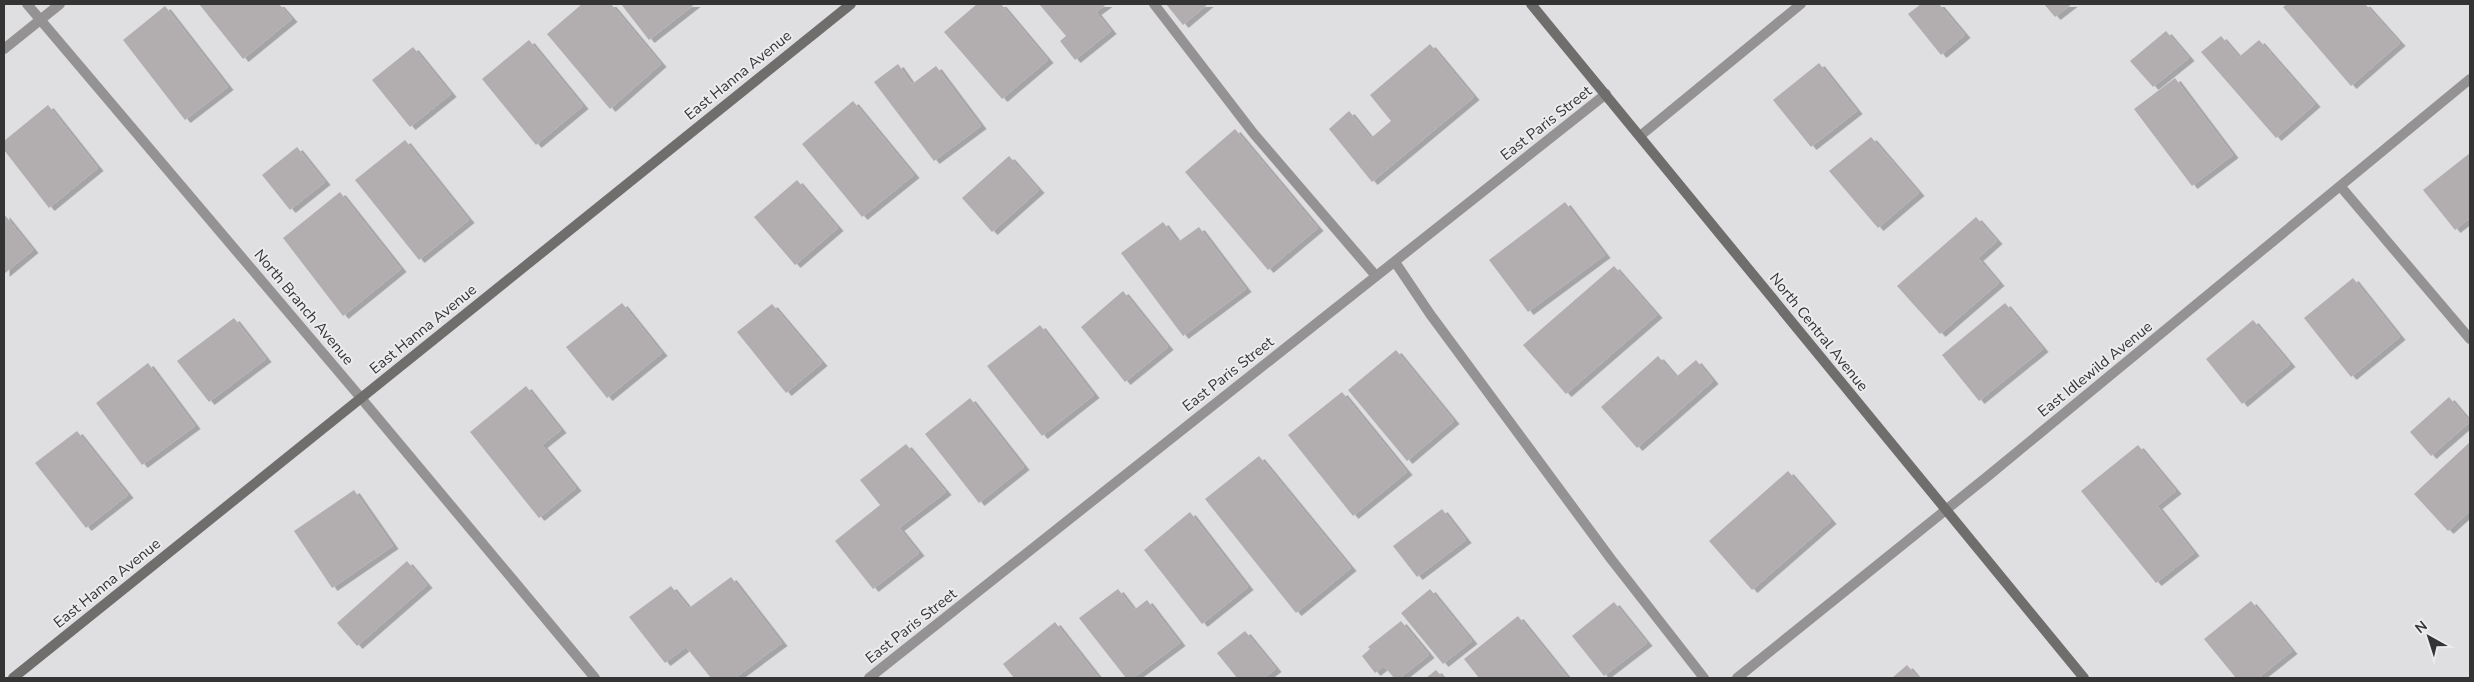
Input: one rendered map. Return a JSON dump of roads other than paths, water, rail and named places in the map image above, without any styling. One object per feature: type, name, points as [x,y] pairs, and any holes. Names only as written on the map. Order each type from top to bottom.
[{"type":"street","name":"North Branch Avenue","points":[[27,4],[361,398],[595,678]]},
{"type":"street","points":[[4,49],[60,4]]},
{"type":"street","name":"East Hanna Avenue","points":[[13,678],[851,4]]},
{"type":"street","points":[[1154,4],[1260,141],[1376,276]]},
{"type":"street","name":"North Central Avenue","points":[[1531,4],[1945,511],[2084,678]]},
{"type":"street","points":[[1640,136],[1801,4]]},
{"type":"street","name":"East Idlewild Avenue","points":[[1736,678],[1945,511],[2470,79]]},
{"type":"street","name":"East Paris Street","points":[[869,678],[1606,94]]},
{"type":"street","points":[[2341,187],[2470,339]]},
{"type":"street","points":[[1395,262],[1430,314],[1611,559],[1704,678]]}]
